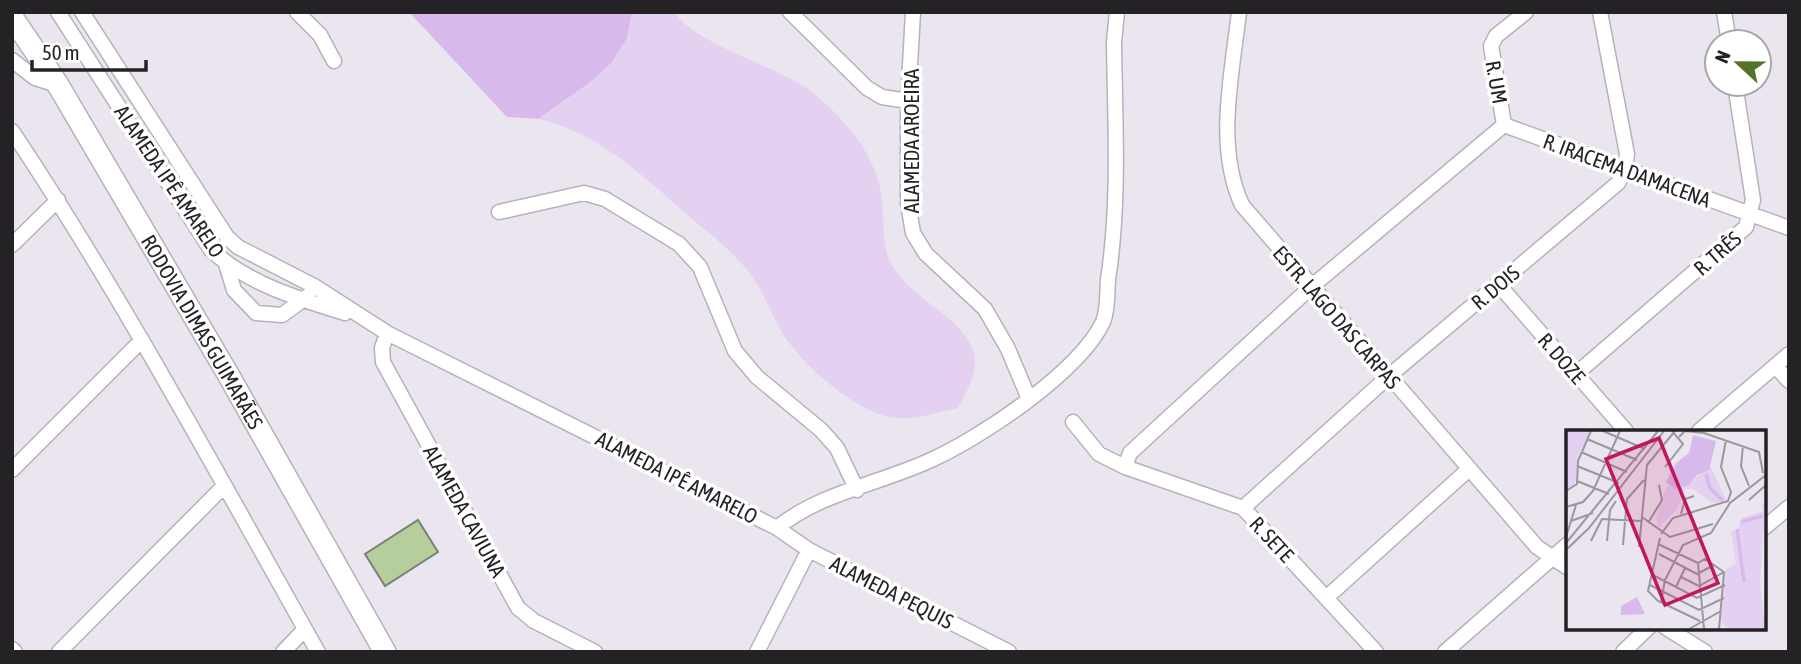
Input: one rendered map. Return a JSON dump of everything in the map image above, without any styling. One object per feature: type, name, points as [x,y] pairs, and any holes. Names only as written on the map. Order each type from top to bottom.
[{"type":"main road","name":"RODOVIA DIMAS GUIMARÃES","points":[[12,16],[58,85],[229,376],[385,652]]},
{"type":"street","name":"ALAMEDA IPÊ AMARELO","points":[[58,12],[211,250],[226,264],[305,301],[360,318]]},
{"type":"street","name":"ALAMEDA IPÊ AMARELO","points":[[82,12],[227,237],[238,247],[314,286],[387,333],[777,528],[796,512],[947,453],[1029,399],[1091,342],[1104,318],[1116,227],[1114,42],[1117,12]]},
{"type":"street","points":[[297,12],[320,35],[334,61]]},
{"type":"street","points":[[790,12],[867,88],[882,97],[908,102]]},
{"type":"street","name":"ALAMEDA AROEIRA","points":[[914,12],[908,102],[908,203],[914,233],[926,254],[985,309],[1008,349],[1029,399]]},
{"type":"street","name":"ESTR. LAGO DAS CARPAS","points":[[1239,12],[1229,99],[1228,162],[1232,184],[1249,214],[1537,547],[1566,567]]},
{"type":"street","name":"R. UM","points":[[1504,125],[1491,46],[1496,36],[1526,12]]},
{"type":"street","points":[[1601,12],[1626,154],[1625,169]]},
{"type":"street","points":[[12,60],[35,78],[58,85]]},
{"type":"street","name":"R. TRÊS","points":[[1576,374],[1746,227],[1753,200],[1737,98]]},
{"type":"street","points":[[1125,467],[1130,453],[1311,287],[1504,125]]},
{"type":"street","name":"R. IRACEMA DAMACENA","points":[[1504,125],[1789,228]]},
{"type":"street","points":[[12,131],[58,200],[142,341],[318,652]]},
{"type":"street","name":"R. DOIS","points":[[1243,508],[1389,376],[1618,183],[1625,169]]},
{"type":"street","points":[[499,212],[584,193],[606,199],[679,244],[700,267],[735,351],[757,377],[821,429],[838,448],[857,490]]},
{"type":"street","points":[[12,245],[58,200]]},
{"type":"street","points":[[226,264],[234,290],[256,313],[282,316],[305,301],[314,286]]},
{"type":"street","name":"R. DOZE","points":[[1498,284],[1625,430]]},
{"type":"street","name":"ALAMEDA CAVIUNA","points":[[387,333],[382,348],[383,362],[518,608],[534,621],[595,652]]},
{"type":"street","points":[[12,470],[142,341]]},
{"type":"street","points":[[1700,430],[1789,354]]},
{"type":"street","points":[[1775,366],[1789,381]]},
{"type":"street","name":"R. SETE","points":[[1073,422],[1099,454],[1125,467],[1243,508],[1376,652]]},
{"type":"street","points":[[1326,598],[1469,469]]},
{"type":"street","points":[[59,652],[224,486]]},
{"type":"street","points":[[1766,526],[1789,507]]},
{"type":"street","name":"ALAMEDA PEQUIS","points":[[777,528],[810,550],[1009,652]]},
{"type":"street","points":[[1445,652],[1566,546]]},
{"type":"street","points":[[757,652],[810,550]]},
{"type":"street","points":[[283,652],[305,629]]},
{"type":"street","points":[[1623,652],[1646,629]]},
{"type":"street","points":[[1668,629],[1705,652]]},
{"type":"shaded area","points":[[409,12],[632,12],[627,38],[611,63],[589,83],[538,119],[507,117]]},
{"type":"shaded area","points":[[632,12],[675,12],[685,24],[717,45],[797,82],[812,92],[848,127],[867,154],[879,185],[884,238],[889,259],[907,284],[943,313],[964,335],[972,348],[974,371],[958,408],[919,417],[895,418],[880,415],[848,398],[803,360],[779,327],[753,278],[738,259],[652,183],[616,156],[578,133],[538,119],[589,83],[627,38]]},
{"type":"building","points":[[418,520],[438,552],[385,586],[365,554]]}]
